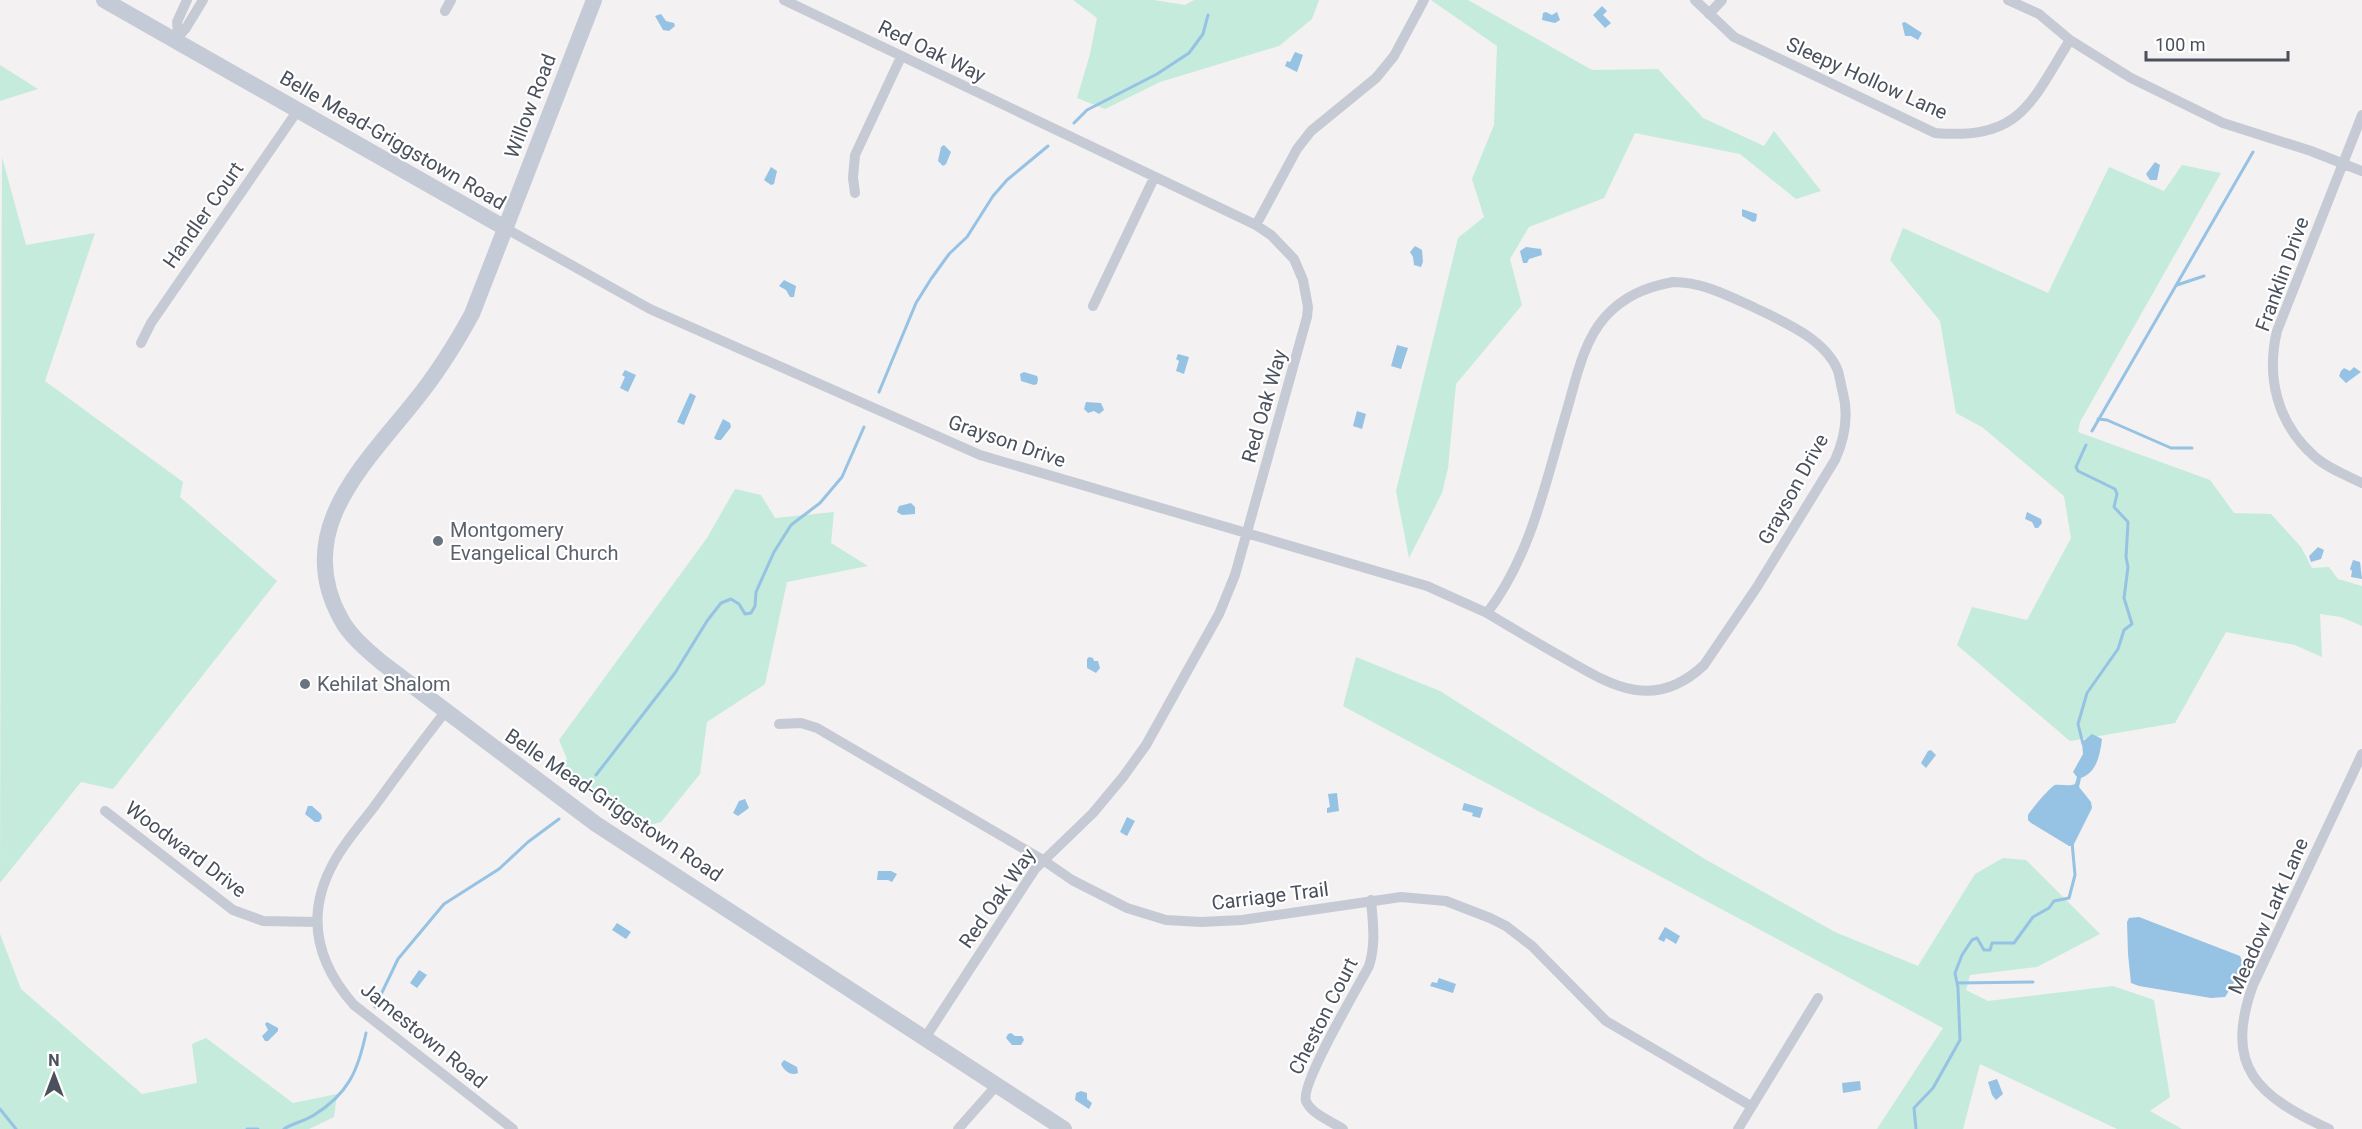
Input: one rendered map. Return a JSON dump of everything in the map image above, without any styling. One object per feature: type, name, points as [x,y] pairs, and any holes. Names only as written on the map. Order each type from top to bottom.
[{"type":"street","name":"Belle Mead-Griggstown Road","points":[[104,0],[176,37],[298,110],[505,228],[472,314],[454,347],[435,376],[343,493],[332,518],[327,539],[327,581],[341,619],[353,636],[381,662],[445,712],[587,817],[1064,1129]]},
{"type":"street","points":[[176,37],[177,22],[187,0]]},
{"type":"street","points":[[176,37],[186,28],[203,0]]},
{"type":"street","points":[[445,11],[451,0]]},
{"type":"street","name":"Willow Road","points":[[505,228],[594,0]]},
{"type":"street","name":"Red Oak Way","points":[[784,0],[1256,225],[1271,235],[1294,259],[1303,280],[1308,307],[1294,370],[1235,575],[1219,614],[1146,745],[1093,813],[1043,860],[925,1038]]},
{"type":"street","points":[[1256,225],[1298,149],[1311,131],[1382,70],[1394,56],[1424,0]]},
{"type":"street","name":"Sleepy Hollow Lane","points":[[1695,0],[1734,37],[1935,133],[1959,135],[1982,133],[2014,118],[2028,106],[2070,40]]},
{"type":"street","points":[[1709,14],[1722,0]]},
{"type":"street","points":[[2008,0],[2039,14],[2070,40],[2131,78],[2223,123],[2362,171]]},
{"type":"street","points":[[855,193],[853,178],[855,155],[901,57]]},
{"type":"street","name":"Handler Court","points":[[141,343],[151,323],[298,110]]},
{"type":"street","name":"Franklin Drive","points":[[2362,115],[2277,331],[2272,369],[2278,403],[2283,418],[2293,433],[2314,457],[2362,483]]},
{"type":"street","points":[[1094,306],[1154,178]]},
{"type":"street","name":"Grayson Drive","points":[[505,228],[650,309],[980,455],[1427,586],[1487,614],[1601,680],[1629,690],[1666,689],[1695,673],[1704,665],[1757,587],[1840,448],[1846,422],[1846,405],[1837,370],[1829,357],[1798,329],[1713,288],[1673,282],[1635,293],[1617,305],[1595,331],[1581,360],[1530,535],[1504,592],[1487,614]]},
{"type":"street","name":"Jamestown Road","points":[[445,712],[334,861],[321,890],[317,922],[319,940],[335,982],[354,1005],[513,1129]]},
{"type":"street","name":"Carriage Trail","points":[[779,724],[801,723],[817,728],[1043,860],[1072,880],[1127,908],[1166,920],[1201,922],[1242,920],[1401,897],[1446,902],[1490,918],[1506,926],[1532,946],[1606,1021],[1751,1106]]},
{"type":"street","name":"Meadow Lark Lane","points":[[2329,1129],[2272,1098],[2257,1083],[2250,1072],[2243,1052],[2242,1040],[2245,1009],[2253,985],[2359,770],[2362,754]]},
{"type":"street","name":"Woodward Drive","points":[[105,812],[233,910],[263,921],[317,922]]},
{"type":"street","name":"Cheston Court","points":[[1344,1129],[1311,1108],[1305,1098],[1306,1088],[1374,952],[1371,900]]},
{"type":"street","points":[[1738,1129],[1818,998]]},
{"type":"street","points":[[958,1129],[997,1085]]},
{"type":"green space","points":[[1073,0],[1154,0],[1185,5],[1194,0],[1319,0],[1312,19],[1279,46],[1160,82],[1105,109],[1077,98],[1090,54],[1097,18]]},
{"type":"green space","points":[[1431,0],[1468,0],[1592,70],[1658,69],[1703,118],[1764,146],[1774,131],[1821,191],[1796,199],[1740,154],[1635,133],[1604,198],[1529,227],[1510,259],[1522,305],[1456,384],[1448,468],[1442,493],[1409,558],[1396,491],[1458,238],[1484,217],[1472,179],[1494,125],[1497,46]]},
{"type":"green space","points":[[0,65],[38,89],[0,101]]},
{"type":"green space","points":[[2,157],[26,245],[95,233],[45,381],[183,482],[180,497],[277,581],[113,789],[81,782],[0,883]]},
{"type":"green space","points":[[2182,165],[2221,173],[2080,422],[2078,432],[2210,480],[2234,513],[2271,514],[2301,547],[2312,568],[2329,567],[2338,579],[2362,586],[2362,626],[2341,617],[2320,614],[2322,657],[2295,645],[2226,632],[2175,723],[2070,741],[1957,645],[1972,607],[2027,620],[2071,538],[2064,496],[1982,427],[1956,413],[1940,321],[1890,260],[1903,228],[2048,293],[2109,167],[2164,191]]},
{"type":"green space","points":[[735,489],[761,495],[775,518],[834,512],[831,543],[868,566],[787,582],[765,684],[707,722],[700,774],[661,822],[642,827],[558,770],[567,759],[559,740],[707,538]]},
{"type":"green space","points":[[1356,657],[1440,691],[1703,858],[1835,932],[1918,966],[1975,874],[2003,858],[2026,860],[2100,934],[2037,967],[1970,975],[1966,990],[1988,1001],[2113,986],[2154,1000],[2170,1097],[2150,1111],[2182,1129],[2117,1129],[1980,1064],[1963,1129],[1877,1129],[1943,1028],[1343,706]]},
{"type":"green space","points":[[0,934],[21,989],[142,1094],[197,1083],[192,1044],[206,1038],[293,1103],[337,1094],[334,1117],[309,1129],[0,1129]]},
{"type":"water","points":[[1602,6],[1607,11],[1603,15],[1611,23],[1605,28],[1593,15]]},
{"type":"water","points":[[1557,12],[1560,20],[1555,23],[1542,20],[1543,13],[1552,15]]},
{"type":"water","points":[[661,14],[666,21],[674,23],[675,26],[669,31],[663,30],[655,16]]},
{"type":"water","points":[[1905,22],[1922,33],[1918,40],[1905,36],[1902,23]]},
{"type":"water","points":[[1295,52],[1303,55],[1297,72],[1285,66]]},
{"type":"water","points":[[944,145],[951,152],[943,166],[938,161],[941,147]]},
{"type":"water","points":[[2155,162],[2160,165],[2157,180],[2150,180],[2146,174]]},
{"type":"water","points":[[771,167],[777,171],[774,184],[771,185],[764,180]]},
{"type":"water","points":[[1742,209],[1757,214],[1756,221],[1753,222],[1742,216]]},
{"type":"water","points":[[1415,246],[1422,250],[1421,267],[1414,265],[1410,252]]},
{"type":"water","points":[[1526,247],[1541,249],[1542,255],[1523,263],[1520,251]]},
{"type":"water","points":[[784,280],[796,286],[794,297],[790,297],[786,290],[779,286]]},
{"type":"water","points":[[1397,345],[1408,348],[1401,369],[1391,366]]},
{"type":"water","points":[[1178,354],[1189,357],[1184,374],[1176,371],[1179,361],[1176,359]]},
{"type":"water","points":[[2354,367],[2361,372],[2346,383],[2339,376],[2341,371],[2344,368],[2350,371]]},
{"type":"water","points":[[625,370],[636,375],[628,392],[620,388],[625,377],[622,375]]},
{"type":"water","points":[[1024,372],[1037,376],[1037,384],[1021,381],[1020,374]]},
{"type":"water","points":[[690,393],[696,396],[684,425],[677,422]]},
{"type":"water","points":[[1086,402],[1101,403],[1104,410],[1099,414],[1094,411],[1088,413],[1084,409]]},
{"type":"water","points":[[1357,411],[1366,414],[1362,429],[1353,426]]},
{"type":"water","points":[[723,419],[730,423],[731,427],[721,440],[717,440],[714,438]]},
{"type":"water","points":[[911,503],[915,507],[915,514],[902,515],[897,512],[899,506]]},
{"type":"water","points":[[2027,512],[2041,519],[2042,523],[2038,528],[2025,519]]},
{"type":"water","points":[[2318,547],[2324,550],[2321,559],[2311,562],[2309,556]]},
{"type":"water","points":[[2353,560],[2360,562],[2362,579],[2351,577],[2350,569]]},
{"type":"water","points":[[1089,657],[1098,661],[1100,668],[1096,673],[1087,668]]},
{"type":"water","points":[[2092,734],[2102,739],[2100,751],[2097,762],[2091,772],[2081,778],[2079,787],[2091,802],[2092,808],[2073,846],[2069,846],[2031,823],[2028,815],[2053,786],[2075,784],[2077,777],[2073,772],[2083,754],[2082,742]]},
{"type":"water","points":[[1931,750],[1936,755],[1926,768],[1921,763]]},
{"type":"water","points":[[1337,793],[1339,811],[1327,813],[1327,808],[1330,807],[1328,794]]},
{"type":"water","points":[[745,799],[749,808],[738,816],[733,813],[739,801]]},
{"type":"water","points":[[1464,803],[1483,808],[1480,818],[1462,810]]},
{"type":"water","points":[[308,806],[312,806],[321,814],[322,818],[319,822],[315,822],[305,814]]},
{"type":"water","points":[[1127,817],[1135,821],[1127,836],[1120,832]]},
{"type":"water","points":[[878,871],[891,871],[897,874],[892,882],[877,880]]},
{"type":"water","points":[[2139,917],[2240,956],[2243,963],[2225,997],[2211,998],[2131,983],[2127,922],[2129,918]]},
{"type":"water","points":[[617,923],[631,932],[626,939],[612,930]]},
{"type":"water","points":[[1665,927],[1680,936],[1676,944],[1666,938],[1664,942],[1658,939]]},
{"type":"water","points":[[419,970],[427,975],[417,988],[410,983]]},
{"type":"water","points":[[1439,978],[1456,984],[1453,993],[1430,986],[1432,982],[1437,983]]},
{"type":"water","points":[[267,1022],[278,1028],[278,1031],[268,1041],[265,1041],[262,1036],[268,1030],[265,1024]]},
{"type":"water","points":[[1011,1033],[1015,1036],[1022,1036],[1024,1040],[1021,1045],[1012,1045],[1006,1038]]},
{"type":"water","points":[[784,1060],[797,1067],[798,1073],[793,1074],[786,1071],[781,1064]]},
{"type":"water","points":[[1997,1079],[2003,1094],[1996,1100],[1988,1082]]},
{"type":"water","points":[[1860,1081],[1861,1090],[1843,1093],[1842,1083]]},
{"type":"water","points":[[1081,1091],[1087,1093],[1087,1099],[1092,1103],[1089,1109],[1075,1100],[1076,1093]]},
{"type":"waterway","points":[[1074,123],[1087,110],[1157,74],[1189,53],[1203,34],[1208,15]]},
{"type":"waterway","points":[[879,392],[916,303],[931,279],[949,254],[967,237],[993,196],[1007,180],[1048,146]]},
{"type":"waterway","points":[[2092,431],[2253,152]]},
{"type":"waterway","points":[[2177,285],[2204,276]]},
{"type":"waterway","points":[[2098,419],[2107,420],[2171,448],[2192,448]]},
{"type":"waterway","points":[[596,775],[675,673],[707,621],[721,603],[731,599],[739,604],[745,614],[751,613],[755,606],[756,592],[774,552],[791,525],[820,503],[842,477],[864,427]]},
{"type":"waterway","points":[[2083,744],[2078,724],[2087,693],[2118,649],[2124,630],[2132,624],[2124,598],[2128,567],[2126,557],[2128,522],[2114,507],[2117,494],[2115,489],[2078,471],[2076,467],[2086,445]]},
{"type":"waterway","points":[[375,1007],[398,959],[444,904],[499,869],[528,842],[559,819]]},
{"type":"waterway","points":[[1916,1129],[1914,1108],[1933,1088],[1960,1040],[1958,988],[1955,973],[1962,955],[1972,940],[1977,938],[1984,950],[1990,950],[1992,943],[2014,943],[2033,917],[2049,908],[2054,901],[2069,898],[2075,875],[2072,842]]},
{"type":"waterway","points":[[1957,983],[2033,982]]},
{"type":"waterway","points":[[284,1129],[314,1115],[343,1090],[355,1070],[366,1033]]},
{"type":"waterway","points":[[0,1109],[16,1129]]},
{"type":"waterway","points":[[247,1129],[258,1129]]},
{"type":"place","name":"Montgomery Evangelical Church","points":[[438,541]]},
{"type":"place","name":"Kehilat Shalom","points":[[305,684]]}]
